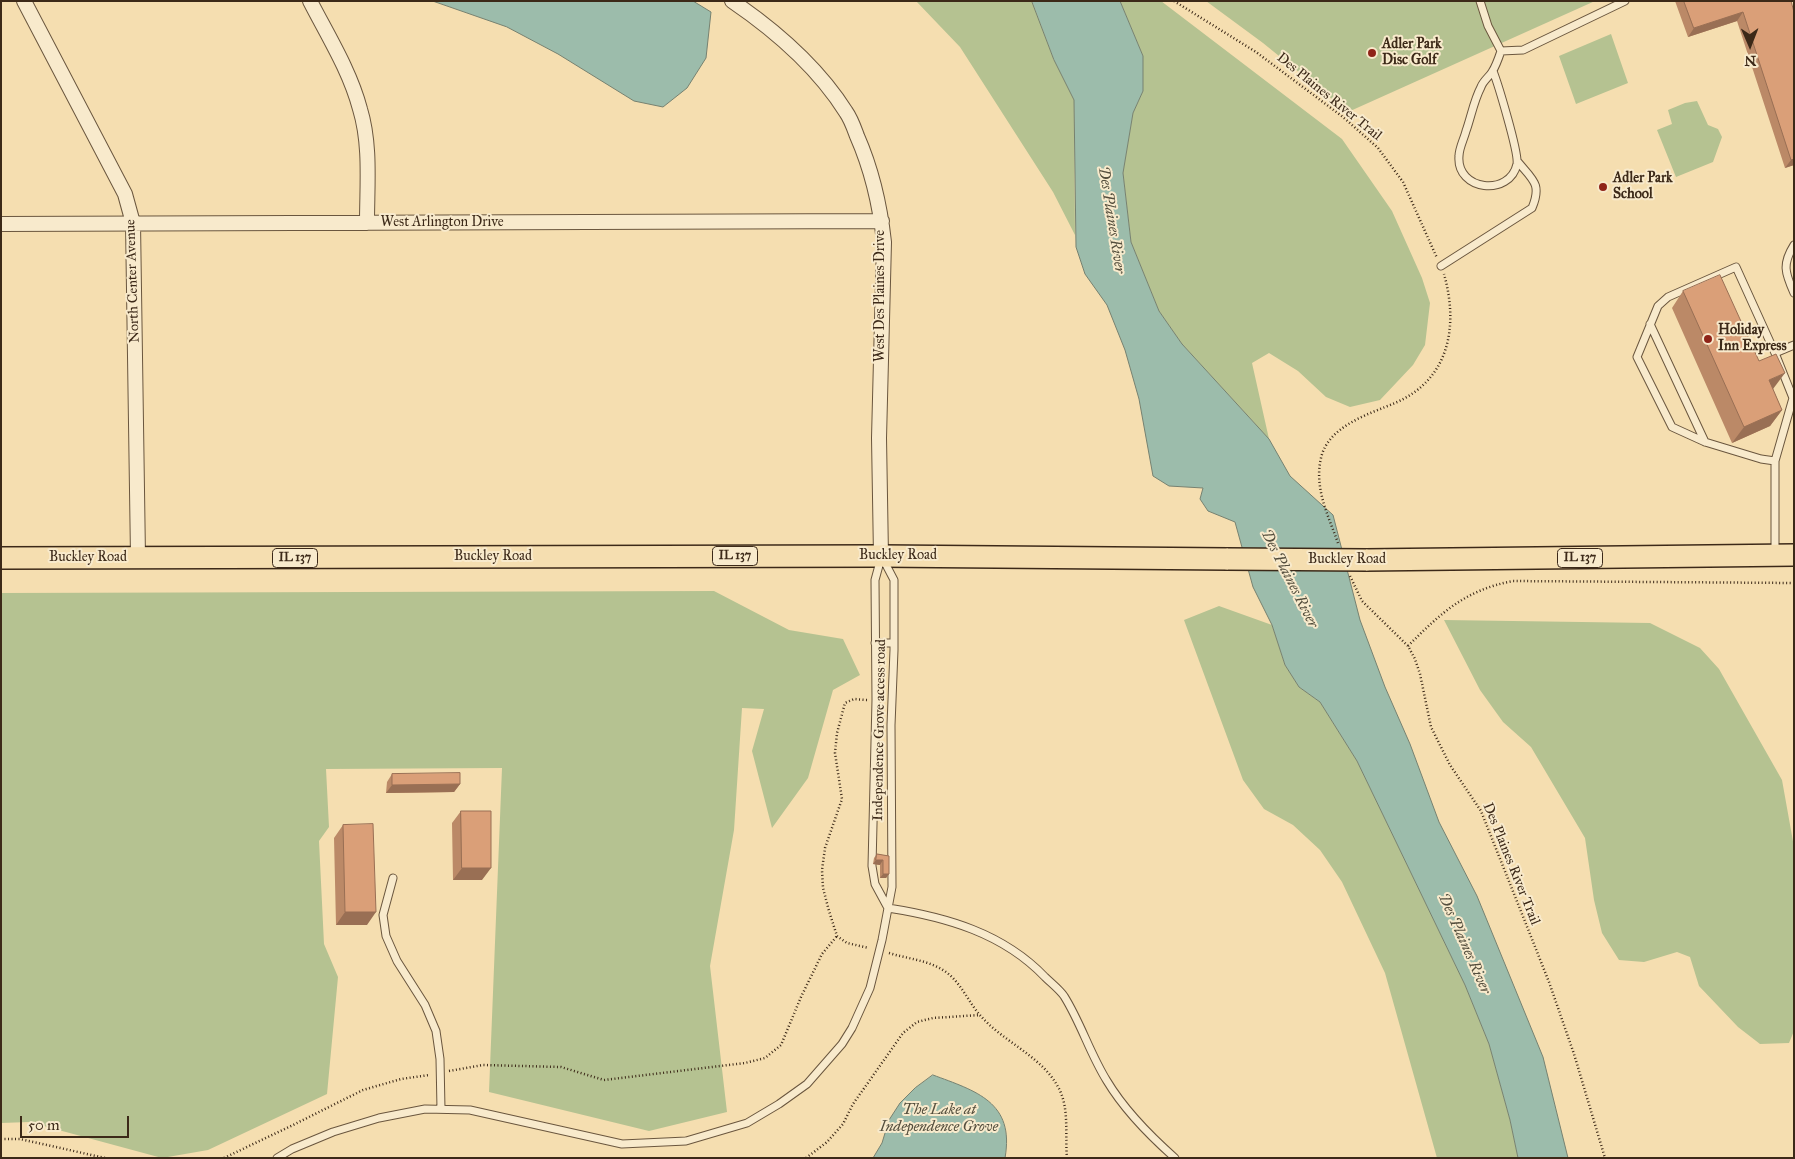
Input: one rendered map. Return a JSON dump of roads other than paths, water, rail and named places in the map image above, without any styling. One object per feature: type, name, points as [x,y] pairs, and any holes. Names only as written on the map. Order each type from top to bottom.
[{"type":"main road","name":"Buckley Road","points":[[1,558],[881,556],[1366,560],[1784,555]]},
{"type":"street","name":"North Center Avenue","points":[[24,1],[125,194],[134,223],[138,558]]},
{"type":"street","points":[[310,1],[352,83],[361,110],[366,142],[367,223]]},
{"type":"street","name":"West Des Plaines Drive","points":[[732,1],[762,22],[793,48],[816,71],[847,112],[869,162],[882,221],[884,242],[879,438],[881,556]]},
{"type":"street","name":"West Arlington Drive","points":[[1,224],[882,221]]},
{"type":"lane","points":[[1480,1],[1488,26],[1501,51],[1493,71],[1481,86],[1458,155],[1459,167],[1473,184],[1484,187],[1495,186],[1505,182],[1514,174],[1518,162]]},
{"type":"lane","points":[[1501,51],[1523,50],[1625,1]]},
{"type":"lane","points":[[1441,266],[1532,208],[1537,195],[1534,181],[1518,162],[1499,87],[1493,71]]},
{"type":"lane","points":[[1794,245],[1785,267],[1787,278],[1794,293]]},
{"type":"lane","points":[[1775,461],[1761,459],[1705,442],[1672,427],[1637,357],[1658,306],[1668,297],[1736,267],[1793,398],[1775,461],[1784,555]]},
{"type":"lane","points":[[1650,324],[1705,442]]},
{"type":"lane","points":[[1775,353],[1794,345]]},
{"type":"lane","name":"Independence Grove access road","points":[[881,556],[875,580],[876,700],[872,866],[875,884],[888,908]]},
{"type":"lane","name":"Independence Grove access road","points":[[277,1158],[292,1149],[333,1132],[379,1118],[425,1109],[470,1110],[622,1144],[686,1141],[747,1123],[779,1104],[807,1084],[842,1044],[852,1028],[870,988],[880,950],[892,887],[891,726],[894,580],[881,556]]},
{"type":"lane","points":[[875,643],[894,643]]},
{"type":"lane","points":[[393,878],[383,915],[386,936],[397,961],[425,1005],[436,1031],[442,1109]]},
{"type":"lane","points":[[888,908],[920,913],[971,927],[999,940],[1032,963],[1063,994],[1106,1080],[1124,1106],[1144,1130],[1175,1158]]},
{"type":"water","points":[[433,1],[693,1],[711,12],[706,58],[687,88],[663,107],[634,101],[558,54],[507,27]]},
{"type":"water","name":"Des Plaines River","points":[[1032,1],[1120,1],[1143,56],[1143,91],[1133,113],[1123,173],[1131,242],[1159,311],[1182,344],[1269,439],[1290,476],[1333,515],[1360,620],[1385,687],[1410,744],[1439,822],[1477,896],[1543,1057],[1568,1158],[1518,1158],[1510,1120],[1489,1044],[1465,985],[1357,761],[1320,702],[1299,687],[1285,665],[1272,625],[1253,587],[1235,522],[1208,511],[1200,499],[1203,488],[1169,486],[1153,476],[1139,399],[1125,350],[1107,305],[1085,274],[1076,247],[1074,100],[1054,60]]},
{"type":"water","name":"The Lake at Independence Grove","points":[[933,1075],[977,1094],[998,1111],[1004,1124],[1007,1139],[1005,1158],[873,1158],[882,1143],[889,1120],[900,1103],[915,1088]]},
{"type":"place","name":"Adler Park Disc Golf","points":[[1372,53]]},
{"type":"place","name":"Adler Park School","points":[[1603,187]]},
{"type":"place","name":"Holiday Inn Express","points":[[1708,339]]}]
